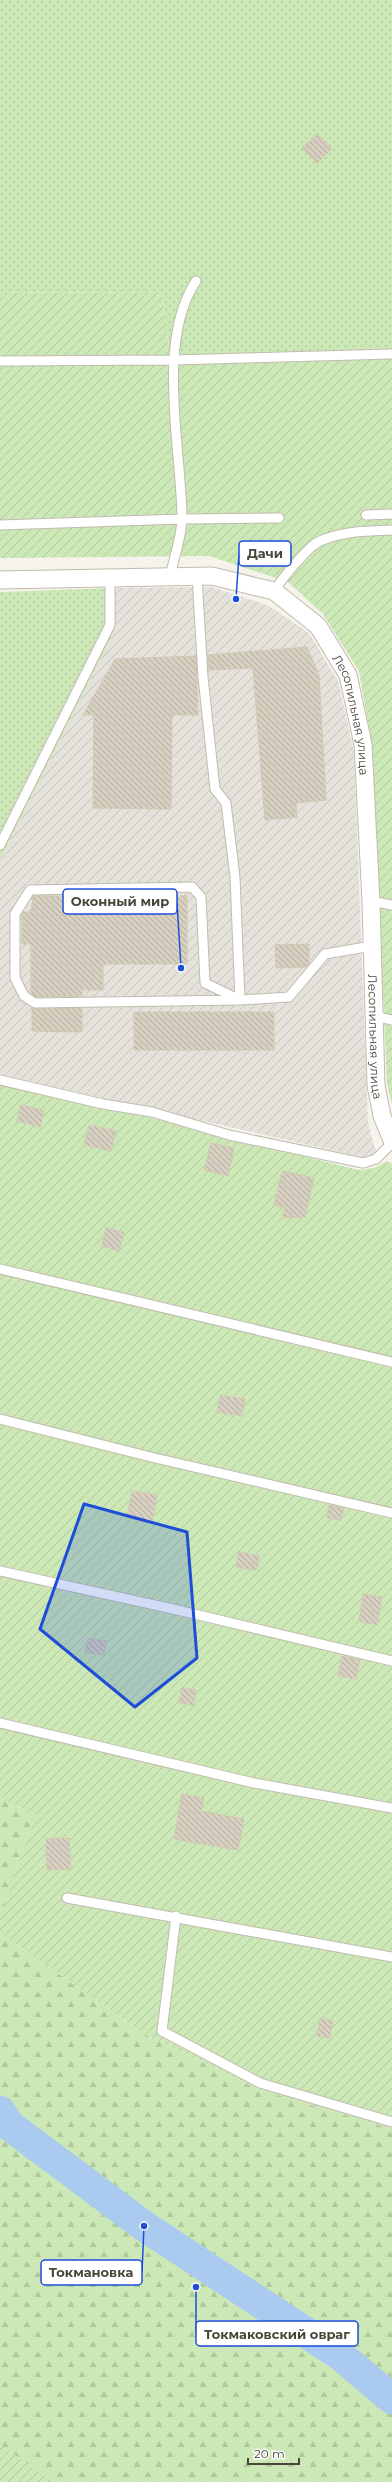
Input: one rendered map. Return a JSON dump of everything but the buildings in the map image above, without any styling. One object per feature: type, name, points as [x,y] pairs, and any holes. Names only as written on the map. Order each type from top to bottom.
[{"type":"street","name":"Лесопильная улица","points":[[0,580],[212,576],[274,591],[318,626],[348,675],[363,744],[371,901],[376,1085],[382,1116],[392,1142]]},
{"type":"lane","points":[[170,576],[182,519],[173,360],[185,297],[196,281]]},
{"type":"lane","points":[[0,362],[173,360],[392,354]]},
{"type":"lane","points":[[366,515],[392,514]]},
{"type":"lane","points":[[0,525],[182,519],[279,518]]},
{"type":"lane","points":[[274,591],[285,576],[318,542],[346,532],[392,530]]},
{"type":"lane","points":[[197,576],[203,677],[215,789],[226,803],[234,876],[240,1000]]},
{"type":"lane","points":[[0,845],[110,625],[110,578]]},
{"type":"lane","points":[[240,1000],[205,983],[201,897],[192,887],[30,890],[16,910],[14,978],[24,996],[35,1003],[240,1000],[289,997],[325,954],[372,946]]},
{"type":"lane","points":[[371,901],[392,905]]},
{"type":"lane","points":[[374,1016],[392,1020]]},
{"type":"lane","points":[[0,1080],[103,1104],[152,1112],[229,1135],[363,1163],[376,1159],[392,1142]]},
{"type":"lane","points":[[0,1269],[392,1362]]},
{"type":"lane","points":[[0,1419],[155,1458],[392,1513]]},
{"type":"lane","points":[[0,1571],[173,1608],[392,1661]]},
{"type":"lane","points":[[0,1723],[254,1783],[392,1808]]},
{"type":"lane","points":[[67,1898],[176,1916],[392,1957]]},
{"type":"lane","points":[[176,1916],[162,2031],[260,2083],[392,2122]]},
{"type":"highlighted area","points":[[84,1504],[187,1532],[197,1658],[135,1707],[40,1629]]},
{"type":"shaded area","points":[[212,587],[267,605],[309,633],[338,681],[354,751],[368,1122],[373,1143],[377,1152],[366,1158],[0,1075],[0,860],[115,630],[115,588]]},
{"type":"green space","points":[[0,0],[392,0],[392,348],[170,356],[162,292],[0,293]]},
{"type":"green space","points":[[162,292],[170,356],[392,348],[392,1104],[387,1083],[372,745],[359,671],[323,614],[288,582],[209,556],[0,558],[0,293]]},
{"type":"green space","points":[[115,588],[115,630],[0,860],[0,592]]},
{"type":"green space","points":[[0,1080],[359,1170],[374,1168],[387,1161],[392,1164],[392,2129],[258,2089],[144,2034],[0,1933],[0,1916],[35,1815],[0,1798]]},
{"type":"green space","points":[[0,1798],[35,1815],[0,1916]]},
{"type":"green space","points":[[0,1933],[144,2034],[258,2089],[392,2129],[392,2482],[54,2482],[0,2445]]},
{"type":"green space","points":[[0,2445],[54,2482],[0,2482]]},
{"type":"waterway","points":[[0,2111],[10,2126],[144,2226],[340,2355],[392,2399]]},
{"type":"place","name":"Дачи","points":[[236,599]]},
{"type":"place","name":"Оконный мир","points":[[181,968]]},
{"type":"place","name":"Токмановка","points":[[144,2226]]},
{"type":"place","name":"Токмаковский овраг","points":[[196,2287]]}]
